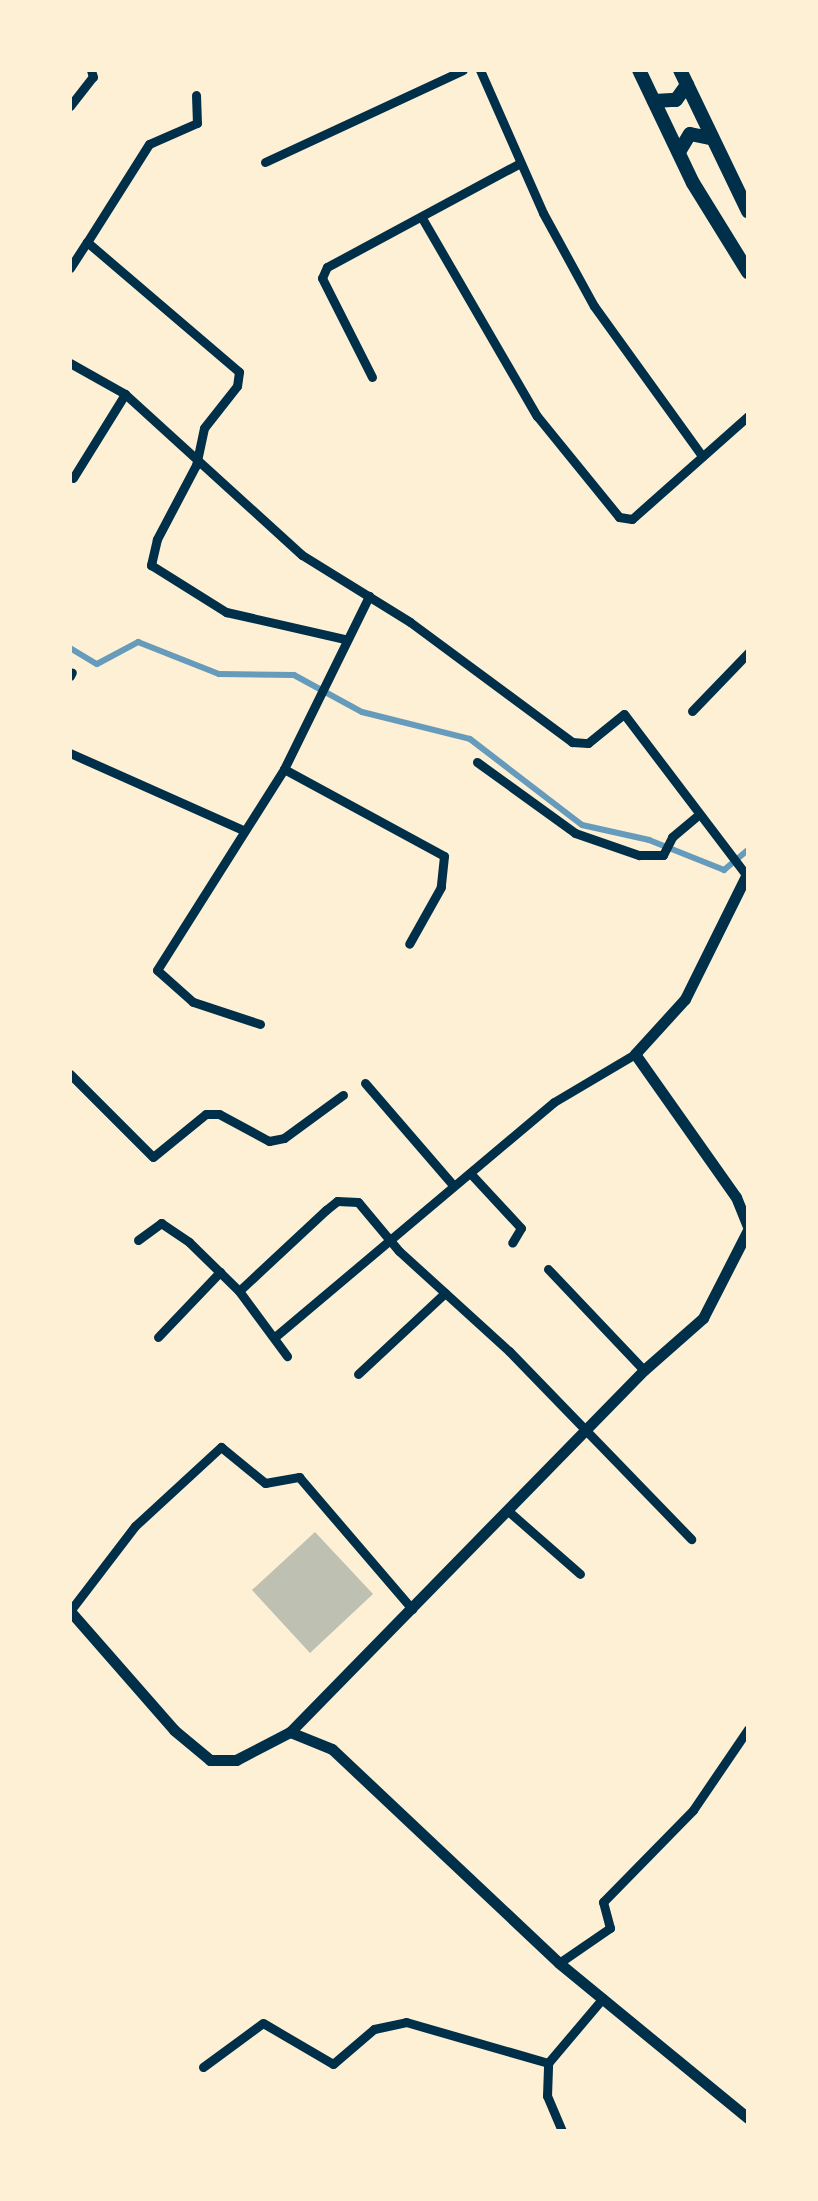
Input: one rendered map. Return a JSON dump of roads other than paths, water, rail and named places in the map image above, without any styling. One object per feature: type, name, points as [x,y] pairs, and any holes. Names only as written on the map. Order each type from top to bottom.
[{"type":"main road","points":[[639,70],[748,272]]},
{"type":"main road","points":[[680,70],[748,210]]},
{"type":"main road","points":[[654,101],[676,100],[687,85]]},
{"type":"main road","points":[[680,152],[690,134],[711,138]]},
{"type":"street","points":[[70,106],[90,82],[91,70]]},
{"type":"street","points":[[264,162],[463,70]]},
{"type":"street","points":[[480,70],[520,163],[594,306],[702,456]]},
{"type":"street","points":[[70,268],[150,144],[197,123],[196,95]]},
{"type":"street","points":[[372,377],[322,278],[327,267],[520,163]]},
{"type":"street","points":[[422,218],[537,416],[619,517],[632,519],[748,416]]},
{"type":"street","points":[[88,242],[239,372],[232,394],[204,428],[196,466],[157,538],[150,566],[226,612],[345,638]]},
{"type":"street","points":[[70,364],[125,394],[196,466],[302,556],[369,596],[581,746],[624,714],[698,815],[745,870],[685,999],[635,1054],[584,1079],[276,1336]]},
{"type":"street","points":[[74,478],[125,394]]},
{"type":"street","points":[[260,1024],[193,1002],[157,970],[284,769],[313,699],[369,596]]},
{"type":"street","points":[[692,711],[748,653]]},
{"type":"street","points":[[70,753],[242,830]]},
{"type":"street","points":[[476,762],[575,833],[639,856],[656,858],[666,850],[672,836],[698,815]]},
{"type":"street","points":[[284,769],[444,856],[441,887],[410,944]]},
{"type":"street","points":[[412,1610],[299,1477],[265,1483],[221,1446],[149,1510],[70,1611],[174,1730],[210,1760],[236,1760],[290,1732],[412,1610],[644,1370],[703,1318],[748,1228],[736,1198],[635,1054]]},
{"type":"street","points":[[70,1074],[154,1157],[206,1114],[270,1141],[284,1138],[343,1096]]},
{"type":"street","points":[[366,1082],[453,1185]]},
{"type":"street","points":[[470,1173],[521,1228],[512,1243]]},
{"type":"street","points":[[239,1291],[338,1202],[358,1202],[691,1539]]},
{"type":"street","points":[[138,1240],[163,1223],[239,1291],[276,1336],[287,1356]]},
{"type":"street","points":[[548,1269],[644,1370]]},
{"type":"street","points":[[158,1337],[220,1272]]},
{"type":"street","points":[[358,1374],[445,1293]]},
{"type":"street","points":[[507,1510],[580,1574]]},
{"type":"street","points":[[558,1963],[610,1928],[603,1902],[692,1810],[748,1729]]},
{"type":"street","points":[[290,1732],[332,1749],[558,1963],[748,2118]]},
{"type":"street","points":[[562,2131],[546,2096],[548,2063],[603,1998]]},
{"type":"street","points":[[203,2067],[264,2023],[333,2064],[374,2029],[406,2022],[548,2063]]},
{"type":"waterway","points":[[70,648],[97,664],[138,642],[219,674],[294,675],[362,712],[470,739],[582,825],[649,840],[724,870],[748,850]]}]
